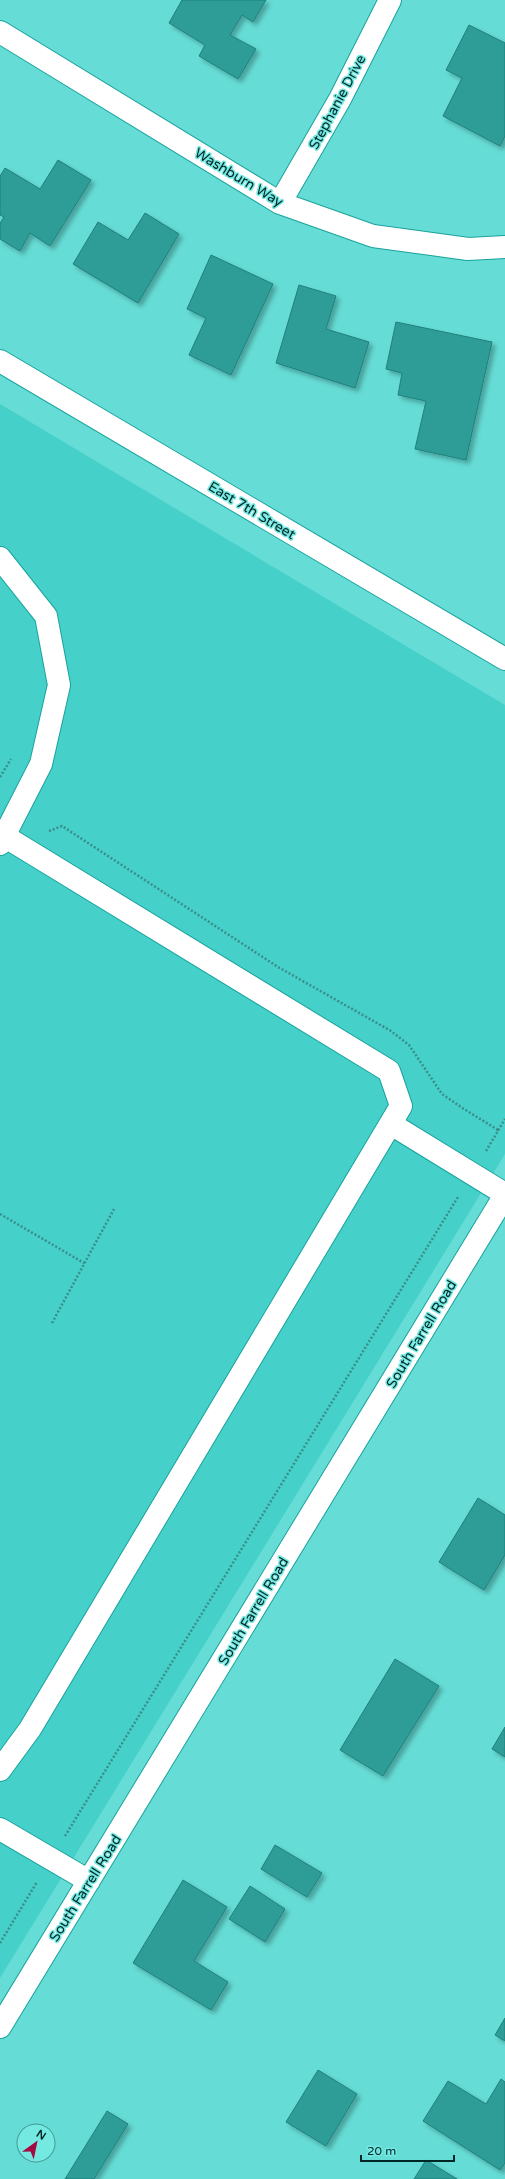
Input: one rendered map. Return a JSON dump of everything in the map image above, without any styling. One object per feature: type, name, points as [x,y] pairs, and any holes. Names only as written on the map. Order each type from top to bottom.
[{"type":"street","name":"Stephanie Drive","points":[[280,203],[340,99],[390,0]]},
{"type":"street","name":"Washburn Way","points":[[0,32],[280,203],[373,236],[468,249],[505,247]]},
{"type":"street","name":"East 7th Street","points":[[0,361],[505,659]]},
{"type":"street","points":[[0,558],[46,616],[60,685],[41,764],[2,840],[389,1072],[401,1106],[30,1729],[0,1770]]},
{"type":"street","points":[[391,1124],[505,1194]]},
{"type":"street","name":"South Farrell Road","points":[[0,2027],[505,1194]]},
{"type":"street","points":[[0,1829],[89,1882]]},
{"type":"path","points":[[0,778],[14,752]]},
{"type":"path","points":[[0,1943],[505,1119]]},
{"type":"path","points":[[52,1323],[114,1209]]},
{"type":"path","points":[[0,1214],[84,1263]]},
{"type":"shaded area","points":[[0,404],[505,705],[505,1154],[0,1978]]},
{"type":"building","points":[[182,0],[266,0],[253,22],[242,15],[230,35],[256,49],[238,79],[199,56],[205,45],[169,23]]},
{"type":"building","points":[[469,25],[505,43],[505,136],[500,146],[443,116],[462,78],[446,70]]},
{"type":"building","points":[[58,160],[91,180],[50,246],[30,233],[20,251],[0,239],[0,223],[4,217],[0,215],[0,176],[5,168],[40,189]]},
{"type":"building","points":[[145,213],[179,234],[138,303],[73,264],[98,222],[128,240]]},
{"type":"building","points":[[211,255],[273,284],[231,375],[189,355],[206,318],[187,309]]},
{"type":"building","points":[[299,285],[336,296],[326,329],[369,342],[355,388],[276,363]]},
{"type":"building","points":[[396,322],[492,342],[466,460],[415,449],[426,401],[398,395],[402,373],[386,369]]},
{"type":"building","points":[[478,1498],[505,1515],[505,1555],[484,1590],[439,1562]]},
{"type":"building","points":[[395,1659],[439,1686],[383,1776],[340,1750]]},
{"type":"building","points":[[505,1727],[505,1757],[492,1749]]},
{"type":"building","points":[[275,1845],[322,1873],[307,1897],[261,1869]]},
{"type":"building","points":[[183,1880],[227,1907],[194,1961],[228,1982],[211,2010],[133,1963]]},
{"type":"building","points":[[250,1886],[285,1909],[265,1942],[229,1919]]},
{"type":"building","points":[[505,2018],[505,2041],[495,2035]]},
{"type":"building","points":[[318,2070],[357,2094],[326,2146],[286,2122]]},
{"type":"building","points":[[501,2079],[505,2082],[505,2163],[500,2170],[423,2121],[448,2081],[486,2104]]},
{"type":"building","points":[[107,2111],[128,2124],[94,2179],[65,2179]]},
{"type":"building","points":[[426,2160],[457,2179],[414,2179]]}]
